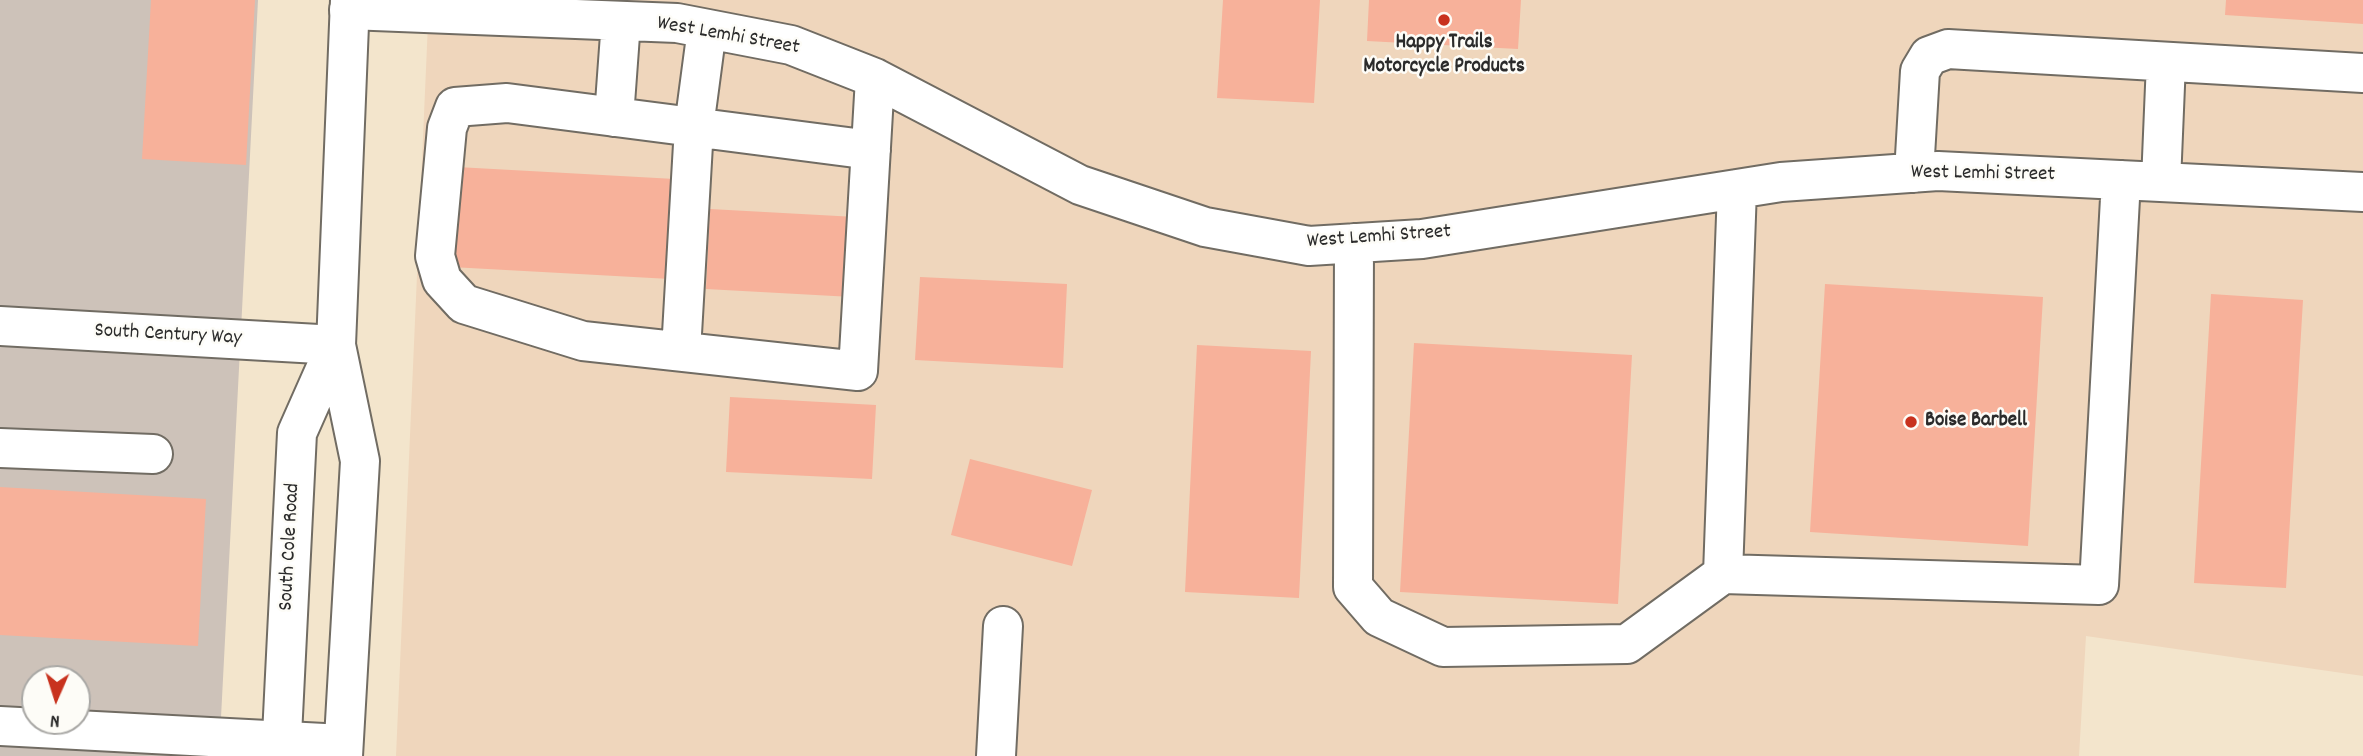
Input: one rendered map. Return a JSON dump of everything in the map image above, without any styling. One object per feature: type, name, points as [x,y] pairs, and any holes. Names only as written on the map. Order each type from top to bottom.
[{"type":"street","name":"West Lemhi Street","points":[[349,5],[677,23],[791,45],[875,78],[1080,185],[1205,227],[1309,246],[1422,239],[1781,182],[1938,171],[2363,192]]},
{"type":"street","name":"South Cole Road","points":[[343,750],[360,461],[336,345],[349,5]]},
{"type":"street","points":[[614,117],[621,21]]},
{"type":"street","points":[[681,351],[694,127],[707,29]]},
{"type":"street","points":[[1914,173],[1920,71],[1929,56],[1948,49],[2363,73]]},
{"type":"street","points":[[2161,182],[2166,62]]},
{"type":"street","points":[[871,150],[507,103],[455,107],[447,128],[435,256],[442,280],[464,304],[583,341],[858,371],[871,150],[875,78]]},
{"type":"street","points":[[1354,243],[1353,587],[1378,617],[1443,647],[1627,644],[1723,574],[2099,585],[2122,180]]},
{"type":"street","points":[[1723,574],[1737,188]]},
{"type":"street","name":"South Century Way","points":[[0,326],[336,345]]},
{"type":"street","name":"South Cole Road","points":[[281,749],[297,433],[336,345]]},
{"type":"street","points":[[0,448],[153,454]]},
{"type":"street","points":[[996,756],[1003,626]]},
{"type":"street","points":[[0,726],[281,749],[343,750]]},
{"type":"shaded area","points":[[0,0],[258,0],[219,756],[0,756]]},
{"type":"shaded area","points":[[429,0],[2363,0],[2363,676],[2086,636],[2079,756],[396,756]]},
{"type":"building","points":[[151,0],[255,0],[246,165],[142,159]]},
{"type":"building","points":[[1223,0],[1320,0],[1314,103],[1217,98]]},
{"type":"building","name":"Happy Trails Motorcycle Products","points":[[1369,0],[1521,0],[1518,49],[1367,41]]},
{"type":"building","points":[[2226,0],[2363,0],[2363,24],[2225,15]]},
{"type":"building","points":[[457,167],[675,179],[670,279],[451,267]]},
{"type":"building","points":[[710,209],[856,217],[852,297],[706,289]]},
{"type":"building","points":[[920,277],[1067,284],[1063,368],[915,360]]},
{"type":"building","points":[[1825,284],[2043,297],[2028,546],[1810,532]]},
{"type":"building","points":[[2211,294],[2303,300],[2286,588],[2194,583]]},
{"type":"building","points":[[1414,343],[1632,355],[1618,604],[1400,592]]},
{"type":"building","points":[[1197,345],[1311,351],[1299,598],[1185,592]]},
{"type":"building","points":[[730,397],[876,405],[872,479],[726,472]]},
{"type":"building","points":[[970,459],[1092,490],[1072,566],[951,535]]},
{"type":"building","points":[[0,487],[206,499],[198,646],[0,635]]},
{"type":"place","name":"Happy Trails Motorcycle Products","points":[[1444,20]]},
{"type":"place","name":"Boise Barbell","points":[[1911,422]]}]
